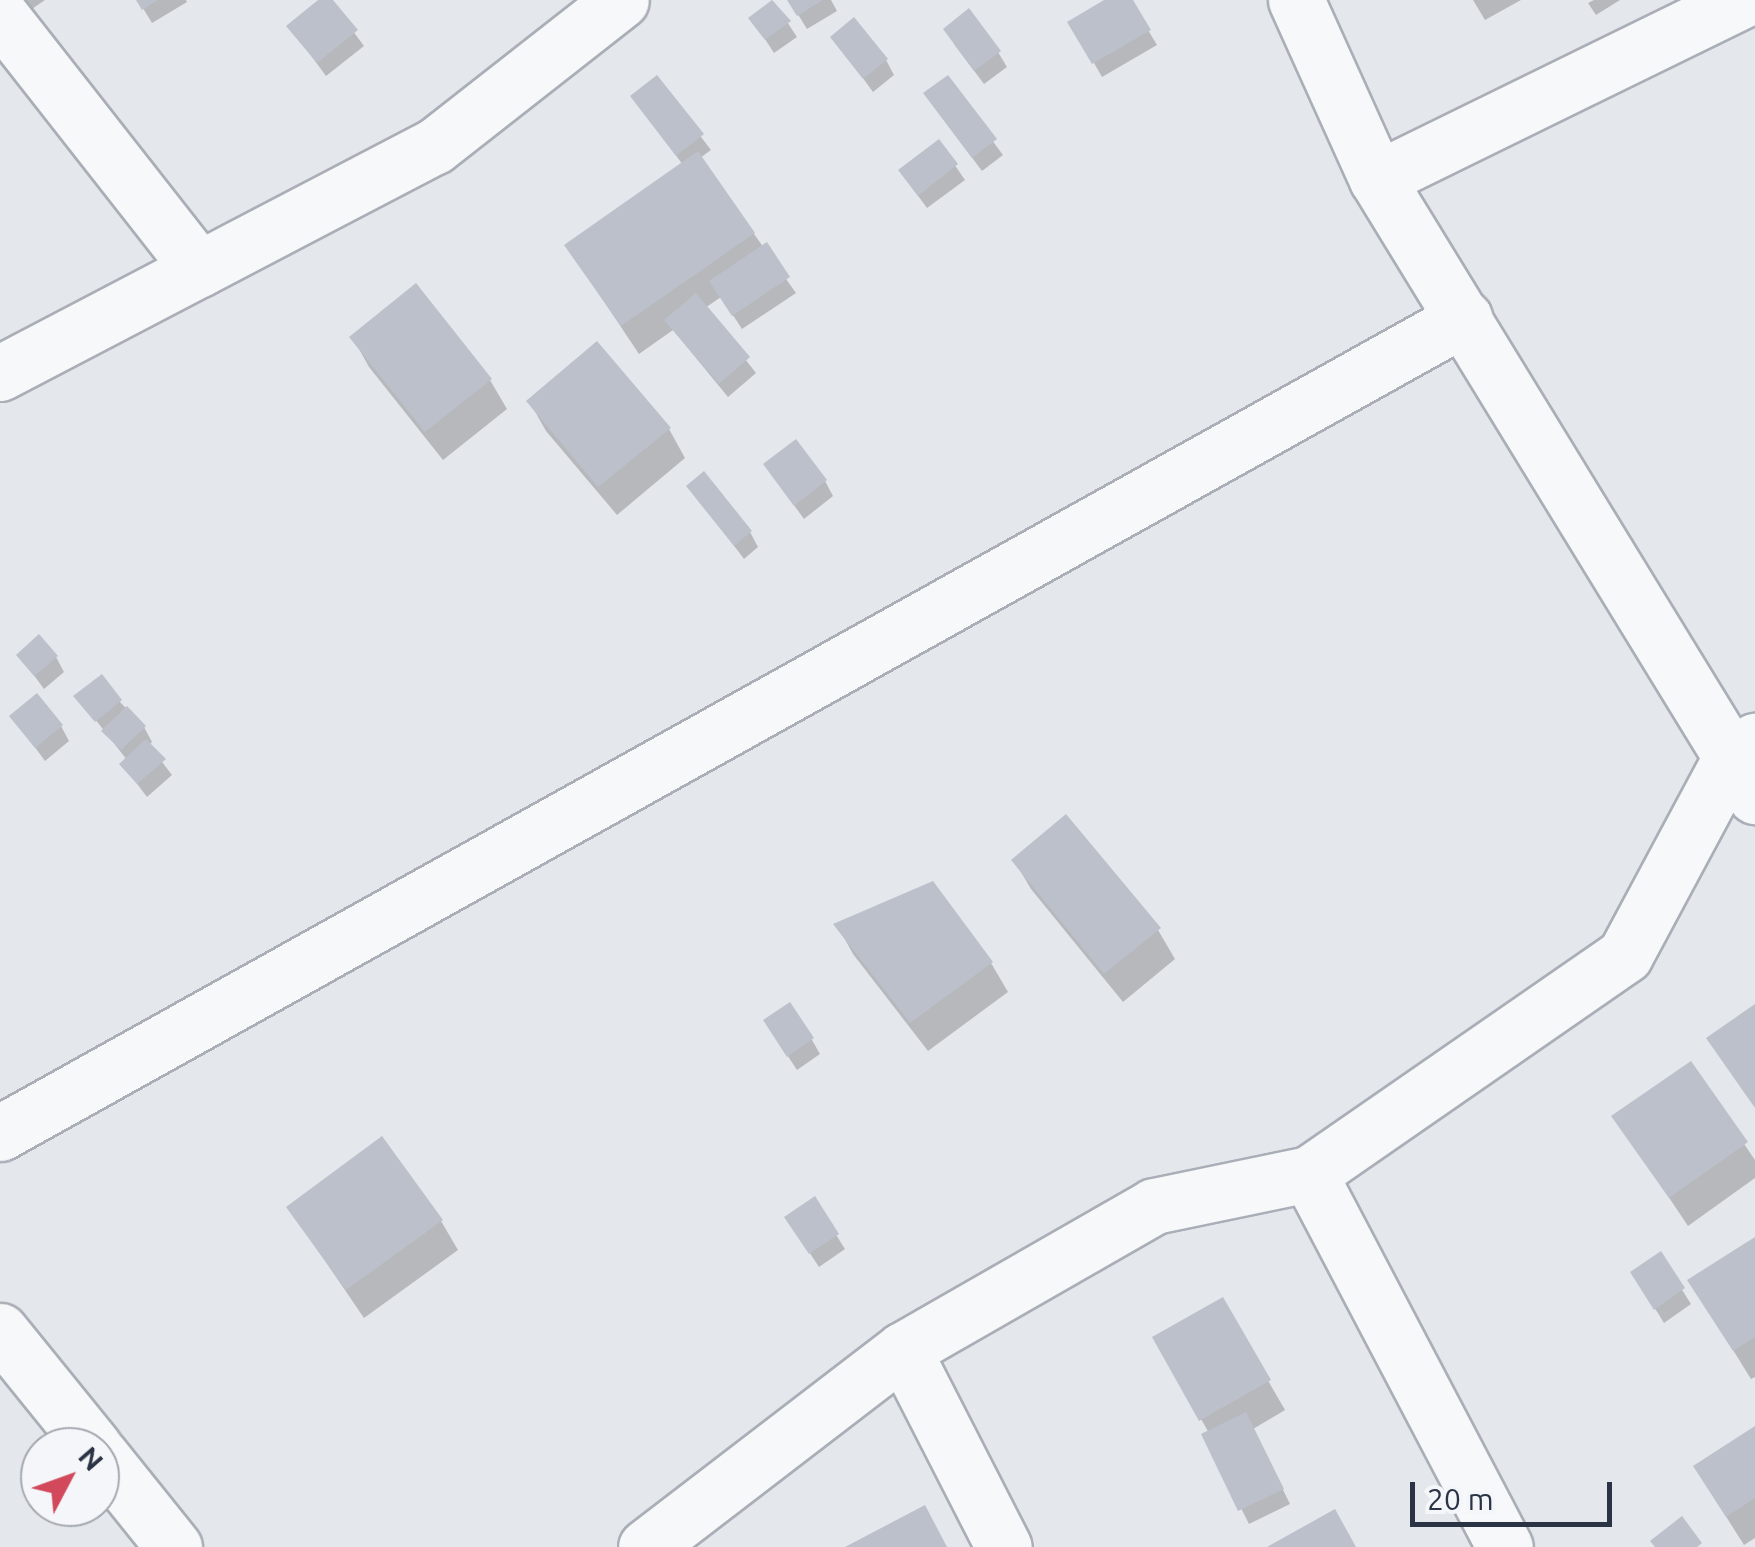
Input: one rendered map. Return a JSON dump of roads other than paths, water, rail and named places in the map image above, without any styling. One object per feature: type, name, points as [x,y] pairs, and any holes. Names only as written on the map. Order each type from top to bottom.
[{"type":"street","points":[[0,372],[434,146],[621,0]]},
{"type":"street","points":[[646,1547],[903,1350],[1154,1206],[1309,1174],[1625,955],[1748,763],[1377,179],[1296,0]]},
{"type":"street","points":[[1377,179],[1742,0]]},
{"type":"street","points":[[0,15],[199,270]]},
{"type":"street","points":[[0,1133],[1464,318]]},
{"type":"street","points":[[1309,1174],[1506,1547]]},
{"type":"street","points":[[0,1331],[78,1427]]},
{"type":"street","points":[[903,1350],[1004,1547]]},
{"type":"street","points":[[120,1480],[174,1547]]}]
